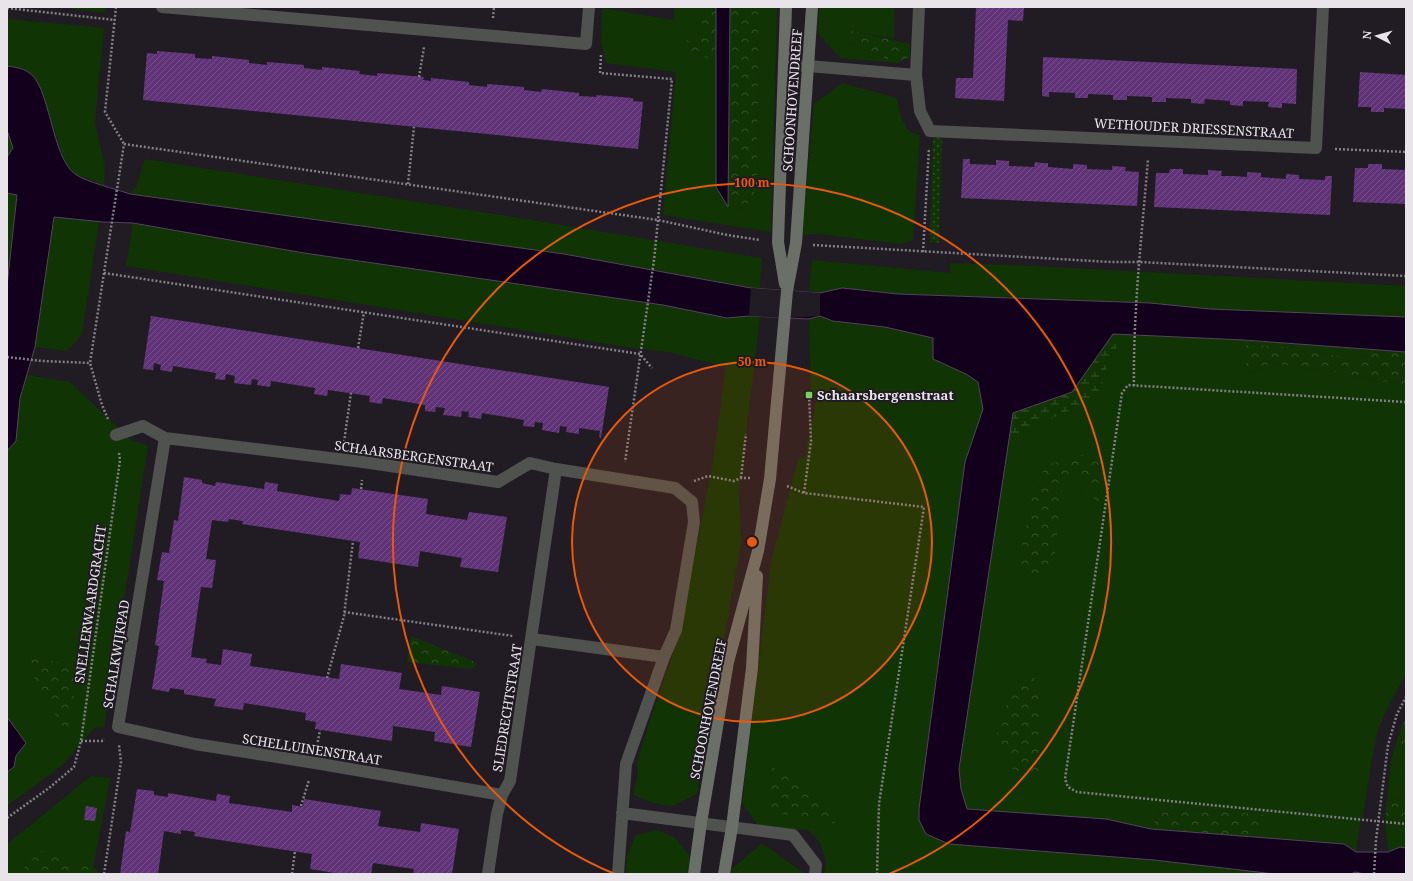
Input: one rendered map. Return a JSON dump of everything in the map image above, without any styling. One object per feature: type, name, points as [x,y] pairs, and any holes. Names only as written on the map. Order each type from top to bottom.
[{"type":"street","points":[[162,7],[586,44],[589,7]]},
{"type":"street","name":"SCHOONHOVENDREEF","points":[[786,7],[778,242],[787,291]]},
{"type":"street","name":"SCHOONHOVENDREEF","points":[[694,874],[728,662],[758,551],[770,479],[784,318],[787,291],[796,243],[812,7]]},
{"type":"street","points":[[919,7],[916,75],[920,111],[930,131]]},
{"type":"street","points":[[1316,148],[1323,7]]},
{"type":"street","points":[[784,64],[916,75]]},
{"type":"street","name":"WETHOUDER DRIESSENSTRAAT","points":[[930,131],[1316,148]]},
{"type":"street","name":"SCHAARSBERGENSTRAAT","points":[[116,435],[143,426],[165,438],[341,459],[498,482],[530,463],[556,470],[675,488],[692,502],[694,522],[676,630],[664,657],[626,764],[618,874]]},
{"type":"street","name":"SCHALKWIJKPAD","points":[[118,727],[165,438]]},
{"type":"street","name":"SLIEDRECHTSTRAAT","points":[[488,874],[497,814],[502,794],[510,781],[556,470]]},
{"type":"street","name":"SCHOONHOVENDREEF","points":[[724,874],[732,827],[752,668],[758,551]]},
{"type":"street","name":"SLIEDRECHTSTRAAT","points":[[532,639],[664,657]]},
{"type":"street","name":"SCHELLUINENSTRAAT","points":[[118,727],[195,744],[314,762],[502,794]]},
{"type":"street","points":[[622,813],[793,836],[816,865],[815,874]]},
{"type":"path","points":[[7,357],[42,361],[90,363],[124,144],[105,112],[116,7]]},
{"type":"path","points":[[7,8],[115,20]]},
{"type":"path","points":[[586,44],[601,54],[600,73],[672,79],[654,260],[623,480]]},
{"type":"path","points":[[408,184],[414,127]]},
{"type":"path","points":[[923,252],[930,131]]},
{"type":"path","points":[[1134,386],[1137,289],[1149,140]]},
{"type":"path","points":[[124,144],[658,220],[727,235],[778,242]]},
{"type":"path","points":[[1316,148],[1406,152]]},
{"type":"path","points":[[796,243],[923,252],[1406,276]]},
{"type":"path","points":[[104,273],[640,354],[652,368]]},
{"type":"path","points":[[358,348],[364,312]]},
{"type":"path","name":"SNELLERWAARDGRACHT","points":[[7,818],[49,788],[74,767],[81,742],[120,460],[116,435],[102,405],[90,363]]},
{"type":"path","points":[[1406,402],[1128,385],[1122,393],[1065,779],[1068,787],[1077,792],[1406,824]]},
{"type":"path","points":[[341,459],[351,394]]},
{"type":"path","points":[[810,395],[811,441],[804,493],[924,507],[879,804],[877,874]]},
{"type":"path","points":[[741,478],[746,434]]},
{"type":"path","points":[[708,476],[734,481]]},
{"type":"path","points":[[328,678],[344,612],[354,541]]},
{"type":"path","points":[[344,612],[532,639]]},
{"type":"path","points":[[1374,874],[1376,840],[1388,745],[1398,714],[1406,697]]},
{"type":"path","name":"SCHALKWIJKPAD","points":[[104,874],[121,762],[118,727]]},
{"type":"path","points":[[292,874],[295,851]]},
{"type":"green space","points":[[58,7],[105,7],[105,13]]},
{"type":"green space","points":[[675,7],[702,7],[702,31],[679,46],[716,62],[716,187],[728,207],[741,210],[754,197],[757,172],[758,7],[777,7],[771,232],[663,215],[676,72],[606,63],[601,41],[602,8],[673,20]]},
{"type":"green space","points":[[702,7],[716,7],[716,62],[679,46],[702,31]]},
{"type":"green space","points":[[730,7],[758,7],[757,172],[754,197],[741,210],[728,207]]},
{"type":"green space","points":[[819,7],[895,7],[894,39],[848,30],[849,43],[897,63],[840,58],[818,33]]},
{"type":"green space","points":[[7,19],[104,28],[95,122],[105,168],[104,185],[75,174],[66,164],[42,92],[28,72],[7,66]]},
{"type":"green space","points":[[848,30],[910,44],[910,57],[897,63],[849,43]]},
{"type":"green space","points":[[842,83],[897,98],[901,116],[906,127],[914,134],[920,135],[913,240],[901,244],[819,234],[802,235],[814,104]]},
{"type":"green space","points":[[7,130],[13,148],[7,167]]},
{"type":"green space","points":[[942,137],[939,243],[930,242],[933,138]]},
{"type":"green space","points":[[145,159],[762,258],[760,289],[564,254],[130,194],[136,187]]},
{"type":"green space","points":[[7,193],[17,195],[7,286]]},
{"type":"green space","points":[[54,217],[99,222],[82,334],[72,346],[65,351],[35,347]]},
{"type":"green space","points":[[133,223],[304,253],[663,305],[727,318],[749,316],[760,317],[739,493],[741,543],[697,794],[672,806],[653,803],[633,795],[638,774],[637,763],[650,720],[681,631],[712,468],[726,367],[669,352],[633,348],[126,266]]},
{"type":"green space","points":[[812,260],[950,273],[950,263],[1035,266],[1406,286],[1406,317],[1210,309],[1150,303],[898,294],[842,288],[820,293],[809,290]]},
{"type":"green space","points":[[820,316],[833,321],[885,327],[933,338],[966,374],[978,382],[983,409],[965,462],[919,809],[926,834],[949,844],[1154,860],[1275,874],[824,874],[826,861],[820,843],[808,830],[759,827],[742,803],[771,562],[798,460],[805,457],[818,393],[811,392],[809,319]]},
{"type":"green space","points":[[1112,334],[1244,340],[1387,351],[1351,359],[1306,349],[1247,344],[1246,374],[1271,363],[1406,384],[1406,673],[1385,713],[1378,730],[1356,852],[1344,844],[1261,837],[1262,815],[1162,805],[1151,829],[1106,819],[967,809],[961,789],[959,768],[1013,413],[1083,377]]},
{"type":"green space","points":[[1124,334],[1108,363],[1100,392],[1084,405],[1021,430],[1003,457],[1018,389],[1084,335]]},
{"type":"green space","points":[[1246,344],[1306,349],[1351,359],[1387,351],[1406,352],[1406,384],[1271,363],[1246,374]]},
{"type":"green space","points":[[27,375],[70,382],[131,440],[148,446],[104,727],[94,728],[64,764],[7,806],[7,772],[14,767],[16,756],[26,743],[7,717],[7,451],[16,441],[20,398]]},
{"type":"green space","points":[[1082,455],[1102,464],[1102,492],[1098,504],[1076,474],[1064,475],[1053,568],[1032,578],[1019,563],[1032,495],[1046,465]]},
{"type":"green space","points":[[411,636],[477,663],[473,669],[407,662]]},
{"type":"green space","points":[[22,657],[78,665],[69,738]]},
{"type":"green space","points":[[1035,678],[1042,699],[1038,740],[1038,777],[1013,770],[997,733],[1014,682]]},
{"type":"green space","points":[[1406,716],[1406,747],[1397,740]]},
{"type":"green space","points":[[1397,740],[1406,747],[1406,797],[1387,801],[1391,760]]},
{"type":"green space","points":[[772,767],[815,796],[836,824],[764,810],[771,794]]},
{"type":"green space","points":[[91,776],[110,778],[92,874],[7,874],[7,844]]},
{"type":"green space","points":[[1406,797],[1406,823],[1385,821],[1387,801]]},
{"type":"green space","points":[[1162,805],[1263,815],[1261,837],[1151,829]]},
{"type":"green space","points":[[1385,821],[1406,823],[1406,848],[1399,847],[1388,852]]},
{"type":"green space","points":[[658,830],[675,838],[690,856],[687,874],[626,874],[627,856],[636,835]]},
{"type":"green space","points":[[762,843],[805,874],[732,874],[733,868]]},
{"type":"green space","points":[[41,851],[98,870],[97,874],[18,874]]},
{"type":"shaded area","points":[[716,7],[730,7],[728,207],[716,187]]},
{"type":"shaded area","points":[[7,66],[26,71],[35,79],[41,90],[61,152],[67,165],[75,174],[94,183],[130,194],[564,254],[751,288],[820,293],[842,288],[898,294],[1150,303],[1210,309],[1406,317],[1406,352],[1244,340],[1113,334],[1072,392],[1013,413],[959,769],[961,789],[967,809],[1106,819],[1151,829],[1344,844],[1356,852],[1388,852],[1400,847],[1406,848],[1406,874],[1364,874],[1355,872],[1351,874],[1275,874],[1154,860],[949,844],[926,834],[919,820],[919,809],[965,462],[983,409],[978,382],[966,374],[933,359],[933,338],[885,327],[833,321],[820,316],[809,319],[749,316],[727,318],[663,305],[304,253],[133,223],[103,222],[54,217],[35,347],[20,398],[16,441],[7,451],[7,286],[17,195],[7,193],[7,157],[13,148],[7,130]]},
{"type":"shaded area","points":[[7,717],[26,743],[16,756],[14,767],[7,772]]},
{"type":"pier","points":[[751,288],[820,293],[820,316],[784,318],[749,316]]},
{"type":"building","points":[[976,7],[1024,8],[1023,21],[1008,20],[1004,101],[955,98],[956,78],[973,78]]},
{"type":"building","points":[[157,51],[195,54],[195,58],[212,59],[212,56],[249,60],[249,63],[267,65],[267,62],[304,65],[304,68],[322,70],[322,67],[360,71],[359,74],[377,76],[377,73],[424,77],[423,80],[431,81],[431,78],[469,82],[469,85],[487,87],[487,84],[524,87],[524,90],[541,92],[542,89],[579,93],[579,96],[596,97],[596,95],[633,98],[633,101],[643,102],[638,149],[143,100],[147,53],[157,54]]},
{"type":"building","points":[[1043,57],[1297,69],[1296,104],[1282,103],[1282,108],[1268,107],[1269,102],[1243,101],[1243,106],[1230,105],[1230,101],[1205,99],[1204,104],[1191,103],[1191,99],[1166,98],[1166,102],[1152,102],[1152,97],[1127,96],[1127,100],[1113,100],[1113,95],[1088,94],[1088,98],[1075,98],[1075,93],[1049,92],[1049,97],[1042,96]]},
{"type":"building","points":[[1360,72],[1406,75],[1406,109],[1384,108],[1384,112],[1371,112],[1371,107],[1358,107]]},
{"type":"building","points":[[963,159],[970,159],[970,164],[996,165],[996,160],[1009,161],[1009,166],[1034,167],[1035,162],[1048,163],[1048,167],[1073,169],[1073,164],[1087,165],[1087,169],[1112,170],[1112,166],[1126,167],[1125,171],[1139,172],[1137,206],[961,198]]},
{"type":"building","points":[[1368,164],[1382,164],[1382,169],[1406,170],[1406,204],[1353,202],[1355,168],[1368,168]]},
{"type":"building","points":[[1170,169],[1183,169],[1183,174],[1208,175],[1208,170],[1222,171],[1221,176],[1247,177],[1247,172],[1261,173],[1261,177],[1286,179],[1286,174],[1299,175],[1299,179],[1325,180],[1325,176],[1332,176],[1330,215],[1154,207],[1156,173],[1169,173]]},
{"type":"building","points":[[151,316],[609,387],[601,438],[599,437],[600,431],[579,428],[579,434],[566,432],[567,427],[560,426],[559,433],[542,430],[543,423],[535,422],[534,427],[523,426],[524,420],[482,413],[481,419],[468,417],[469,412],[462,411],[461,417],[443,415],[445,408],[436,407],[435,412],[425,411],[425,405],[383,398],[382,404],[369,402],[370,396],[328,390],[327,396],[314,394],[315,388],[271,381],[270,387],[257,385],[258,380],[252,379],[251,385],[234,383],[235,376],[226,374],[225,380],[215,379],[216,373],[173,366],[172,372],[160,370],[161,365],[154,363],[153,370],[143,369]]},
{"type":"building","points":[[184,477],[202,480],[202,483],[215,486],[216,482],[264,489],[265,482],[278,484],[277,491],[339,501],[340,494],[351,495],[352,488],[428,499],[426,514],[467,520],[469,512],[507,517],[498,572],[460,567],[462,558],[420,551],[418,567],[358,558],[360,542],[242,524],[243,521],[229,519],[228,522],[212,520],[206,559],[216,560],[212,588],[201,587],[191,657],[207,659],[206,663],[221,665],[223,649],[252,654],[250,666],[339,679],[341,664],[402,673],[399,689],[441,695],[442,686],[480,692],[471,747],[434,741],[435,732],[393,726],[392,741],[315,729],[316,722],[305,720],[306,713],[244,703],[243,710],[214,706],[216,699],[184,694],[184,690],[170,688],[169,692],[152,689],[159,646],[155,645],[164,581],[157,580],[162,552],[169,553],[174,520],[178,521]]},
{"type":"building","points":[[137,789],[154,791],[154,795],[168,797],[168,793],[216,801],[217,794],[230,796],[229,803],[292,812],[292,805],[303,807],[304,799],[381,811],[378,826],[420,832],[421,823],[459,829],[452,874],[413,874],[414,869],[373,863],[371,874],[341,874],[310,869],[312,854],[194,836],[195,832],[181,830],[181,834],[164,831],[158,874],[120,874],[126,831],[130,832]]},
{"type":"building","points":[[86,806],[97,808],[95,821],[84,820]]},
{"type":"place","name":"Schaarsbergenstraat","points":[[809,395]]}]
